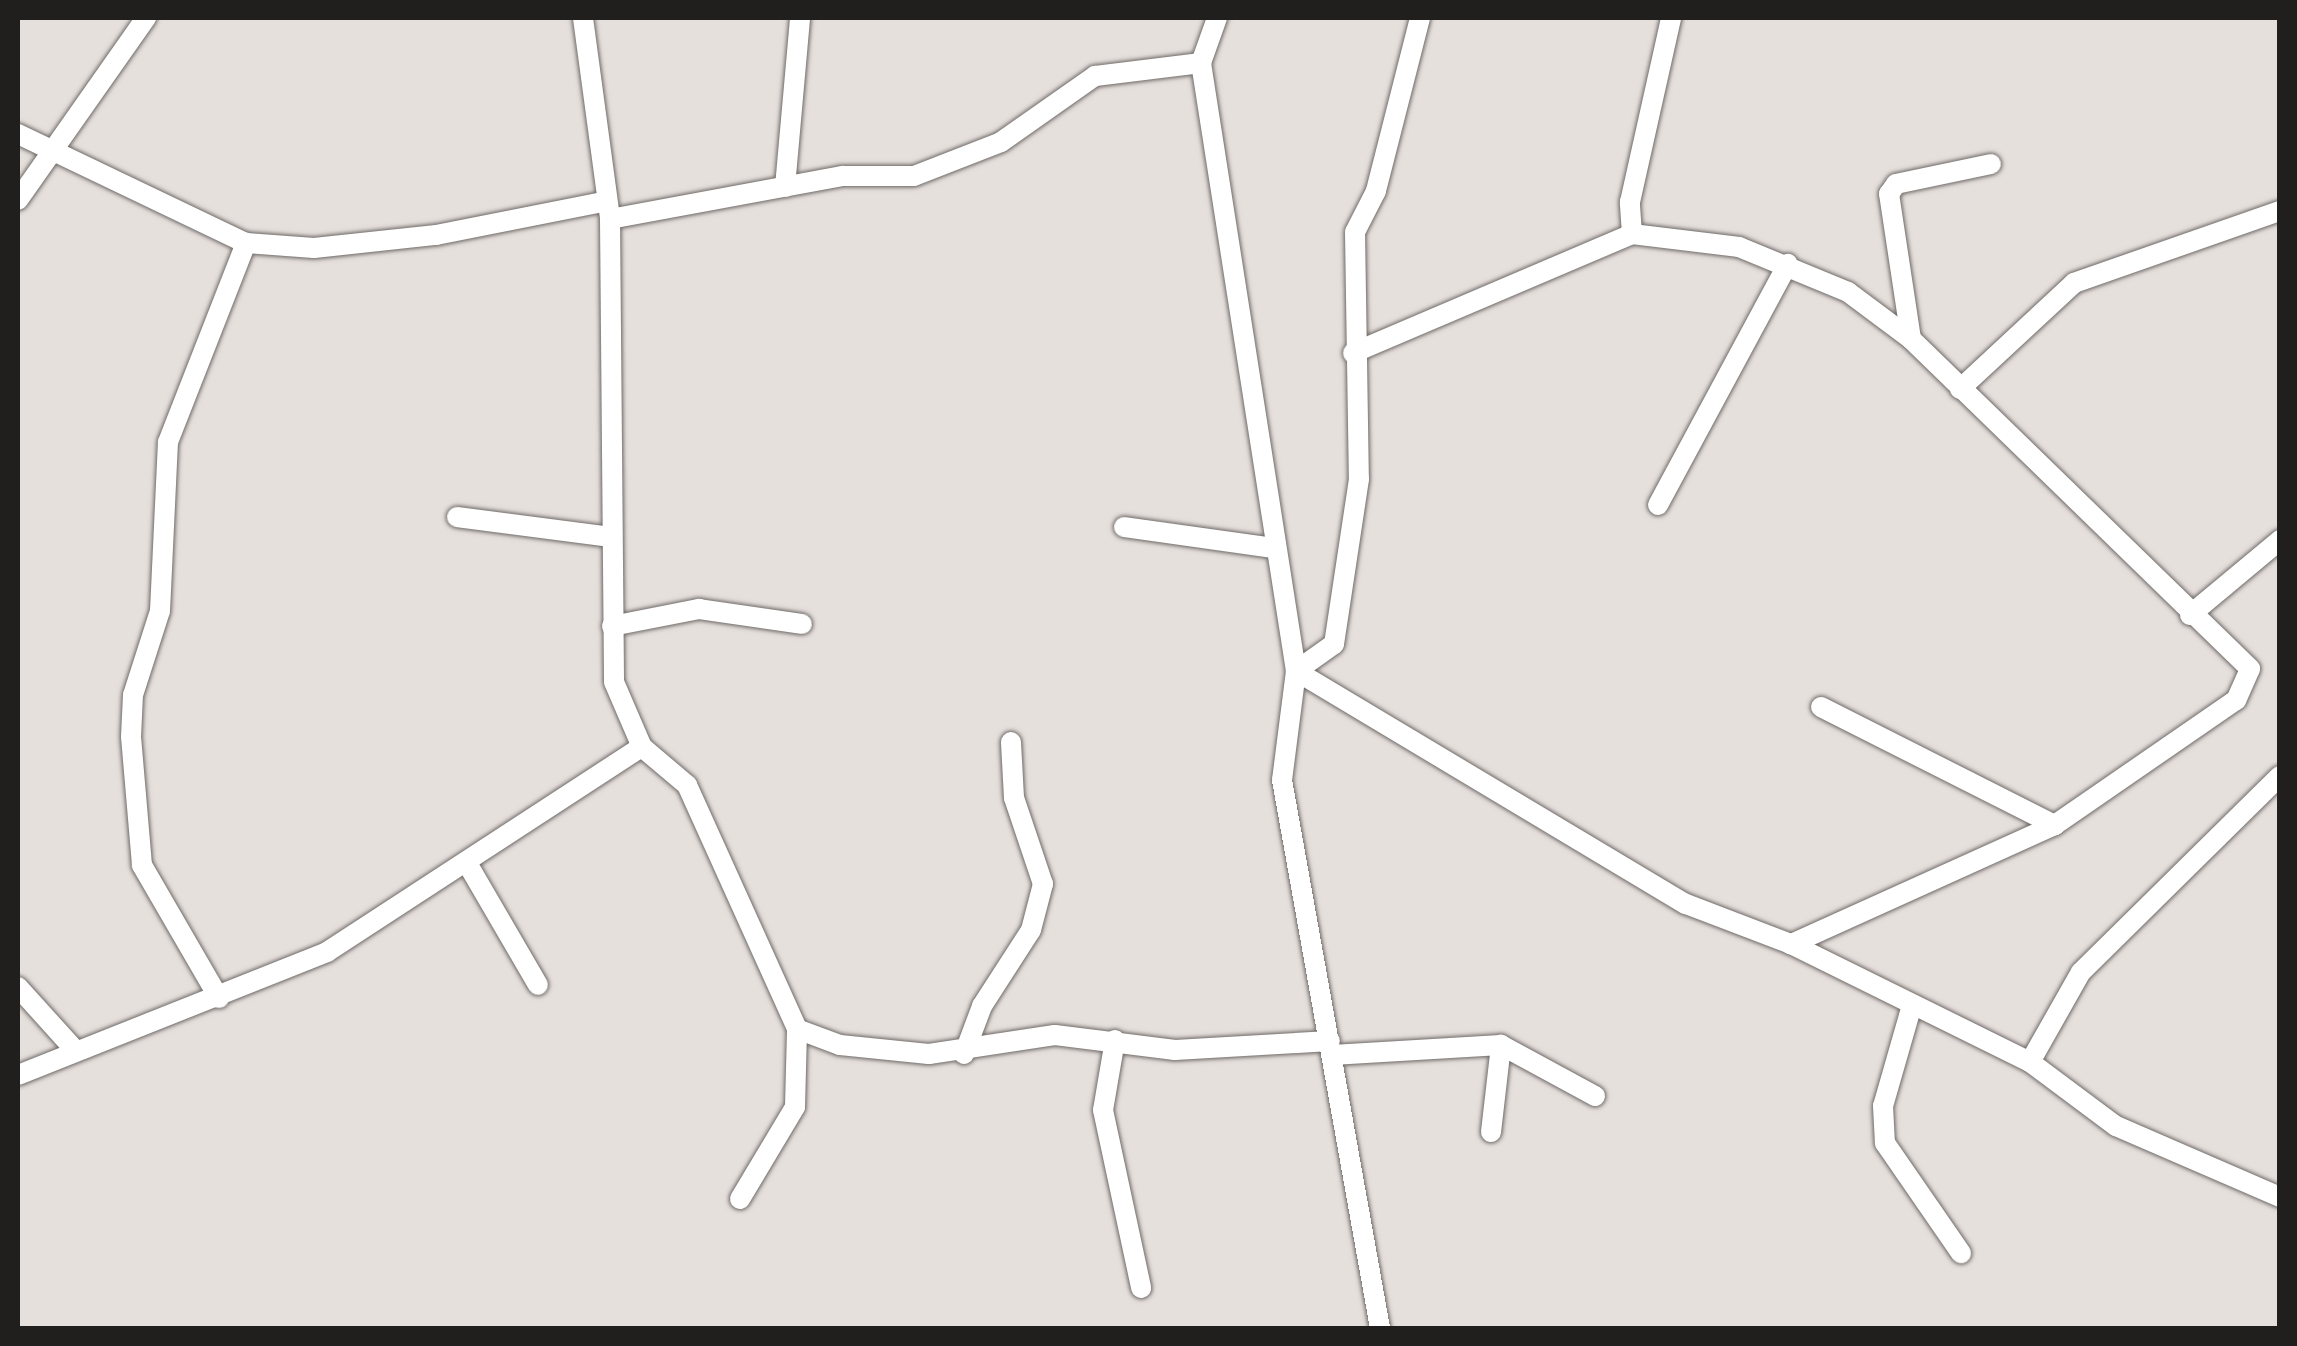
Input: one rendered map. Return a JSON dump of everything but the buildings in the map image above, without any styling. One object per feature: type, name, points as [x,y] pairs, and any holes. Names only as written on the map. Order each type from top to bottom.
[{"type":"street","points":[[18,200],[146,18]]},
{"type":"street","points":[[583,18],[606,210],[614,682],[642,747],[687,785],[797,1029],[795,1106],[740,1198]]},
{"type":"street","points":[[785,187],[800,18]]},
{"type":"street","points":[[1217,18],[1201,63],[1273,548],[1296,671],[1282,780],[1380,1328]]},
{"type":"street","points":[[1296,671],[1334,644],[1359,479],[1352,353],[1356,232],[1376,191],[1420,18]]},
{"type":"street","points":[[1632,234],[1630,202],[1670,18]]},
{"type":"street","points":[[18,134],[246,243],[314,248],[963,162],[1095,76],[1201,63]]},
{"type":"street","points":[[1911,339],[1888,194],[1896,184],[1990,164]]},
{"type":"street","points":[[1960,389],[2074,283],[2280,211]]},
{"type":"street","points":[[1352,353],[1632,234],[1696,238],[1788,264],[1911,339],[2190,616],[2250,669],[2250,684],[2055,825],[1791,944]]},
{"type":"street","points":[[219,998],[142,865],[131,737],[133,695],[160,611],[168,442],[246,243]]},
{"type":"street","points":[[1658,505],[1788,264]]},
{"type":"street","points":[[457,517],[612,537]]},
{"type":"street","points":[[1124,527],[1273,548]]},
{"type":"street","points":[[2190,616],[2280,540]]},
{"type":"street","points":[[612,626],[699,609],[802,624]]},
{"type":"street","points":[[1296,671],[1686,904],[1791,944],[2030,1062],[2116,1126],[2280,1197]]},
{"type":"street","points":[[1822,707],[2055,825]]},
{"type":"street","points":[[964,1054],[982,1006],[1031,930],[1043,884],[1014,798],[1011,742]]},
{"type":"street","points":[[18,1075],[74,1049],[219,998],[328,952],[642,747]]},
{"type":"street","points":[[2030,1062],[2081,972],[2280,776]]},
{"type":"street","points":[[466,863],[538,985]]},
{"type":"street","points":[[18,987],[74,1049]]},
{"type":"street","points":[[1912,1005],[1883,1106],[1885,1143],[1961,1253]]},
{"type":"street","points":[[797,1029],[840,1045],[964,1054],[1054,1035],[1176,1050],[1501,1046],[1595,1096]]},
{"type":"street","points":[[1115,1040],[1103,1110],[1142,1288]]},
{"type":"street","points":[[1491,1132],[1501,1046]]}]
